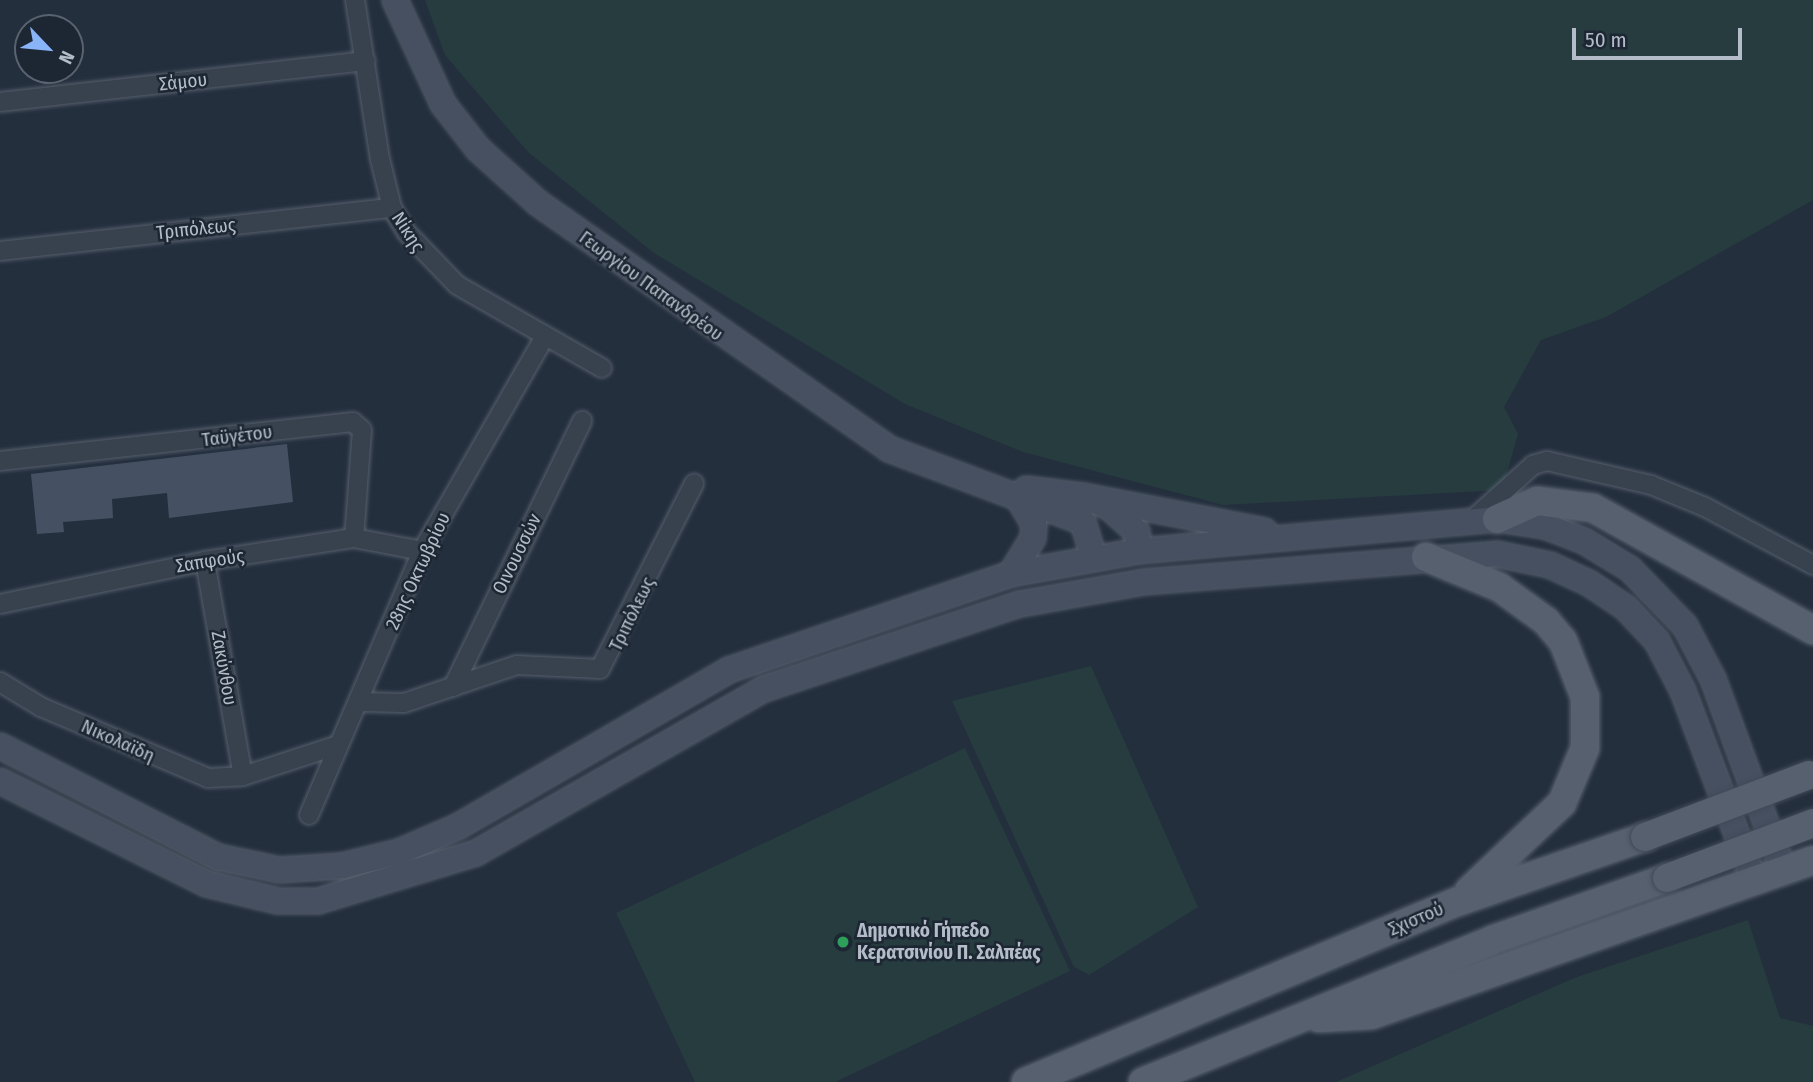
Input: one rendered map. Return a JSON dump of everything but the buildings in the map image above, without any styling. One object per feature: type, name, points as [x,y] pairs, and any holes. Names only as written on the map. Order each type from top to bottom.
[{"type":"main road","name":"Γεωργίου Παπανδρέου","points":[[394,0],[443,104],[478,149],[538,203],[889,449],[1020,501],[1083,522],[1094,557]]},
{"type":"main road","name":"Γεωργίου Παπανδρέου","points":[[987,487],[1083,496],[1128,519],[1139,551]]},
{"type":"main road","points":[[1083,496],[1304,538]]},
{"type":"main road","points":[[1011,574],[1033,538],[1034,524],[1020,501]]},
{"type":"main road","points":[[1485,520],[1537,501],[1593,508],[1813,630]]},
{"type":"main road","points":[[7,749],[218,857],[280,870],[342,866],[399,852],[459,826],[741,665],[1011,574],[1139,551],[1485,520],[1545,526],[1584,541],[1630,569],[1679,618],[1713,679],[1784,872]]},
{"type":"main road","points":[[2,782],[207,884],[278,901],[318,901],[476,853],[753,694],[1020,604],[1143,582],[1426,557],[1497,554],[1532,560],[1567,572],[1626,608],[1657,642],[1684,691],[1755,880]]},
{"type":"main road","points":[[1426,557],[1499,587],[1546,621],[1563,640],[1585,697],[1585,748],[1562,803],[1457,902]]},
{"type":"main road","name":"Σχιστού","points":[[1026,1082],[1457,902],[1811,774]]},
{"type":"main road","points":[[1143,1082],[1492,940],[1813,823]]},
{"type":"main road","points":[[1306,1017],[1371,1015],[1813,860]]},
{"type":"street","name":"Νίκης","points":[[355,0],[392,208],[428,262],[545,336],[603,368]]},
{"type":"street","name":"Σάμου","points":[[0,102],[366,61]]},
{"type":"street","name":"Τριπόλεως","points":[[0,251],[392,208]]},
{"type":"street","name":"28ης Οκτωβρίου","points":[[309,815],[422,551],[545,336]]},
{"type":"street","name":"Οινουσσών","points":[[453,687],[582,421]]},
{"type":"street","name":"Ταϋγέτου","points":[[0,461],[353,422],[362,430],[354,538]]},
{"type":"street","points":[[1485,520],[1533,465],[1547,461],[1651,485],[1813,565]]},
{"type":"street","name":"Τριπόλεως","points":[[359,702],[404,703],[517,665],[586,671],[609,661],[694,484]]},
{"type":"street","name":"Σαπφούς","points":[[0,604],[205,561],[354,538],[422,551]]},
{"type":"street","name":"Ζακύνθου","points":[[205,561],[243,776]]},
{"type":"street","name":"Νικολαϊδη","points":[[0,682],[41,707],[192,774],[243,776]]},
{"type":"street","points":[[243,776],[338,745]]},
{"type":"green space","points":[[425,0],[1813,0],[1813,200],[1606,317],[1541,340],[1504,407],[1518,434],[1502,490],[1223,505],[1023,452],[905,404],[654,253],[528,152],[445,55]]},
{"type":"green space","points":[[1091,666],[1198,907],[1089,975],[1074,967],[952,701]]},
{"type":"green space","name":"Δημοτικό Γήπεδο Κερατσινίου Π. Σαλπέας","points":[[965,748],[1070,971],[835,1082],[695,1082],[616,913]]},
{"type":"green space","points":[[1748,920],[1780,1018],[1813,1026],[1813,1082],[1336,1082],[1577,977]]},
{"type":"place","name":"Δημοτικό Γήπεδο Κερατσινίου Π. Σαλπέας","points":[[843,942]]}]
